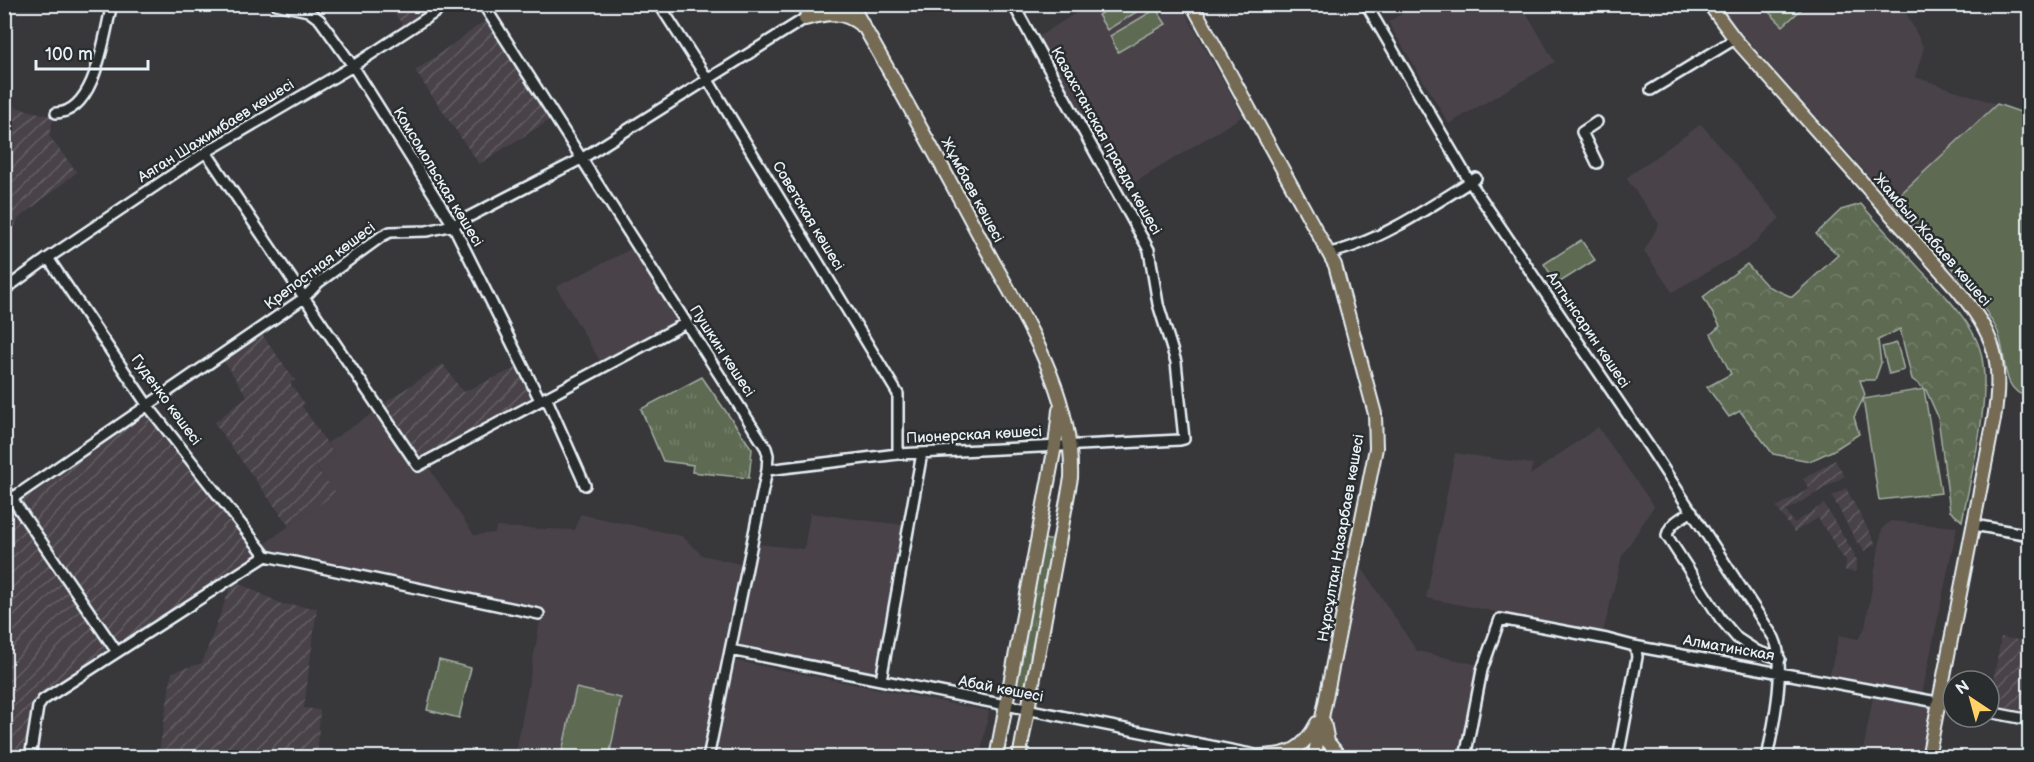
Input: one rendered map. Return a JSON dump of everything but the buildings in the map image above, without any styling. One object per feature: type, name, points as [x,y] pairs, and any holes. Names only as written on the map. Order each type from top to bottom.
[{"type":"main road","points":[[805,19],[816,4]]},
{"type":"main road","name":"Жұмбаев көшесі","points":[[851,4],[1035,339],[1058,394],[1070,446],[1071,466],[1067,501],[1019,758]]},
{"type":"main road","points":[[861,4],[865,29]]},
{"type":"main road","name":"Нұрсұлтан Назарбаев көшесі","points":[[1192,4],[1329,253],[1338,275],[1375,414],[1377,437],[1314,758]]},
{"type":"main road","name":"Жамбыл Жабаев көшесі","points":[[1709,4],[1735,39],[1958,289],[1977,313],[1986,329],[1997,361],[1998,395],[1928,758]]},
{"type":"main road","points":[[805,19],[824,14],[840,14],[854,20],[865,29]]},
{"type":"main road","name":"Жұмбаев көшесі","points":[[996,758],[1055,446],[1059,415],[1058,394]]},
{"type":"main road","points":[[1264,757],[1281,755],[1297,748],[1313,730],[1324,705]]},
{"type":"main road","points":[[1324,705],[1326,736],[1331,748],[1341,758]]},
{"type":"street","points":[[56,113],[63,113],[71,109],[82,98],[95,76],[112,4]]},
{"type":"street","name":"Комсомольская көшесі","points":[[276,4],[309,8],[353,66],[453,225],[585,485]]},
{"type":"street","name":"Аяган Шажимбаев көшесі","points":[[4,290],[206,152],[353,66],[448,4]]},
{"type":"street","name":"Пушкин көшесі","points":[[483,4],[762,440],[768,455],[767,470],[708,758]]},
{"type":"street","name":"Советская көшесі","points":[[659,4],[708,80],[898,394],[898,454]]},
{"type":"street","name":"Крепостная көшесі","points":[[9,502],[304,298],[319,282],[382,236],[390,232],[427,231],[453,225],[581,159],[828,4]]},
{"type":"street","name":"Казахстанская правда көшесі","points":[[1013,4],[1149,250],[1158,304],[1176,362],[1184,439]]},
{"type":"street","name":"Алтынсарин көшесі","points":[[1366,4],[1473,180],[1777,643],[1780,659],[1779,672],[1767,758]]},
{"type":"street","points":[[1651,90],[1735,39]]},
{"type":"street","points":[[1597,122],[1582,132],[1597,163]]},
{"type":"street","points":[[206,152],[418,466],[686,323]]},
{"type":"street","points":[[1329,253],[1369,241],[1473,180]]},
{"type":"street","name":"Гуденко көшесі","points":[[48,258],[148,406],[266,556]]},
{"type":"street","name":"Пионерская көшесі","points":[[767,470],[898,454],[1184,439]]},
{"type":"street","points":[[880,680],[922,453]]},
{"type":"street","points":[[4,487],[9,502],[117,652]]},
{"type":"street","points":[[1692,511],[1672,525],[1667,536],[1720,618],[1737,638],[1757,651],[1780,659]]},
{"type":"street","points":[[1974,525],[2030,535]]},
{"type":"street","points":[[30,758],[40,703],[266,556],[539,614]]},
{"type":"street","name":"Алматинская","points":[[1465,758],[1482,670],[1500,619],[1939,703]]},
{"type":"street","points":[[1618,758],[1637,657],[1634,646]]},
{"type":"street","name":"Абай көшесі","points":[[730,650],[1264,757]]},
{"type":"street","points":[[2001,714],[2030,720]]},
{"type":"shaded area","points":[[1418,4],[1522,5],[1555,62],[1449,124],[1388,22]]},
{"type":"shaded area","points":[[388,5],[442,5],[405,28]]},
{"type":"shaded area","points":[[1088,5],[1181,5],[1243,116],[1121,191],[1038,37]]},
{"type":"shaded area","points":[[1718,5],[1902,5],[1924,48],[1915,77],[1997,104],[1892,202]]},
{"type":"shaded area","points":[[486,20],[550,120],[479,164],[415,71]]},
{"type":"shaded area","points":[[5,104],[54,117],[49,136],[77,172],[18,219],[5,250]]},
{"type":"shaded area","points":[[1701,124],[1780,218],[1748,249],[1672,292],[1644,251],[1659,224],[1626,178]]},
{"type":"shaded area","points":[[631,249],[678,322],[601,363],[556,287]]},
{"type":"shaded area","points":[[261,333],[295,380],[290,383],[305,404],[302,406],[335,455],[317,468],[336,493],[289,526],[214,423],[247,396],[223,360]]},
{"type":"shaded area","points":[[443,364],[463,392],[518,367],[534,399],[420,459],[383,404]]},
{"type":"shaded area","points":[[376,411],[416,471],[427,465],[474,535],[495,533],[496,527],[575,530],[580,514],[682,536],[702,555],[740,564],[701,757],[515,757],[542,611],[269,552],[264,544],[335,493],[317,467],[335,455],[327,443]]},
{"type":"shaded area","points":[[147,413],[258,555],[120,645],[22,501]]},
{"type":"shaded area","points":[[1598,427],[1654,506],[1622,556],[1603,633],[1426,598],[1455,453],[1533,464],[1530,475]]},
{"type":"shaded area","points":[[1835,460],[1845,476],[1786,511],[1794,523],[1824,504],[1855,555],[1854,559],[1857,559],[1856,572],[1845,571],[1846,560],[1818,518],[1794,532],[1776,507],[1809,489],[1803,479]]},
{"type":"shaded area","points":[[1846,488],[1876,544],[1864,551],[1859,542],[1857,543],[1832,496]]},
{"type":"shaded area","points":[[12,507],[109,651],[35,700],[25,757],[5,757],[4,511]]},
{"type":"shaded area","points":[[810,513],[903,525],[877,673],[736,645],[758,544],[804,549]]},
{"type":"shaded area","points":[[1890,521],[1957,527],[1922,694],[1829,678],[1839,635],[1858,639],[1865,628],[1882,529]]},
{"type":"shaded area","points":[[1358,562],[1417,651],[1479,665],[1460,757],[1346,757],[1336,749],[1328,729]]},
{"type":"shaded area","points":[[233,580],[282,604],[317,608],[304,708],[320,710],[317,757],[158,758],[172,672],[202,663]]},
{"type":"shaded area","points":[[2001,637],[2029,642],[2029,712],[2001,707],[2001,669],[1995,669]]},
{"type":"shaded area","points":[[732,660],[989,711],[980,757],[713,758]]},
{"type":"shaded area","points":[[1873,697],[1933,708],[1921,757],[1903,757],[1863,750]]},
{"type":"green space","points":[[1115,5],[1148,5],[1107,30],[1098,15]]},
{"type":"green space","points":[[1773,5],[1806,5],[1783,26],[1767,10]]},
{"type":"green space","points":[[1156,9],[1166,24],[1118,52],[1110,36]]},
{"type":"green space","points":[[1997,104],[2029,115],[2029,397],[2012,387],[2008,379],[2000,337],[1986,311],[1948,262],[1892,202]]},
{"type":"green space","points":[[1861,204],[1956,308],[1971,330],[1981,353],[1984,372],[1982,414],[1962,521],[1950,511],[1938,417],[1926,390],[1912,379],[1900,329],[1878,340],[1881,363],[1875,380],[1860,380],[1865,395],[1854,417],[1859,434],[1834,450],[1810,461],[1773,454],[1740,411],[1729,417],[1707,387],[1731,374],[1711,334],[1720,326],[1703,297],[1747,264],[1767,286],[1792,297],[1838,255],[1816,234],[1841,210]]},
{"type":"green space","points":[[1581,240],[1595,260],[1557,284],[1544,264]]},
{"type":"green space","points":[[1897,343],[1904,370],[1889,374],[1882,347]]},
{"type":"green space","points":[[702,377],[752,449],[749,478],[692,472],[693,465],[663,461],[641,409]]},
{"type":"green space","points":[[1924,389],[1941,493],[1879,500],[1863,399]]},
{"type":"green space","points":[[1044,539],[1055,541],[1026,691],[1015,689]]},
{"type":"green space","points":[[439,660],[471,668],[459,718],[427,710]]},
{"type":"green space","points":[[576,688],[621,698],[609,757],[590,757],[562,752]]}]
